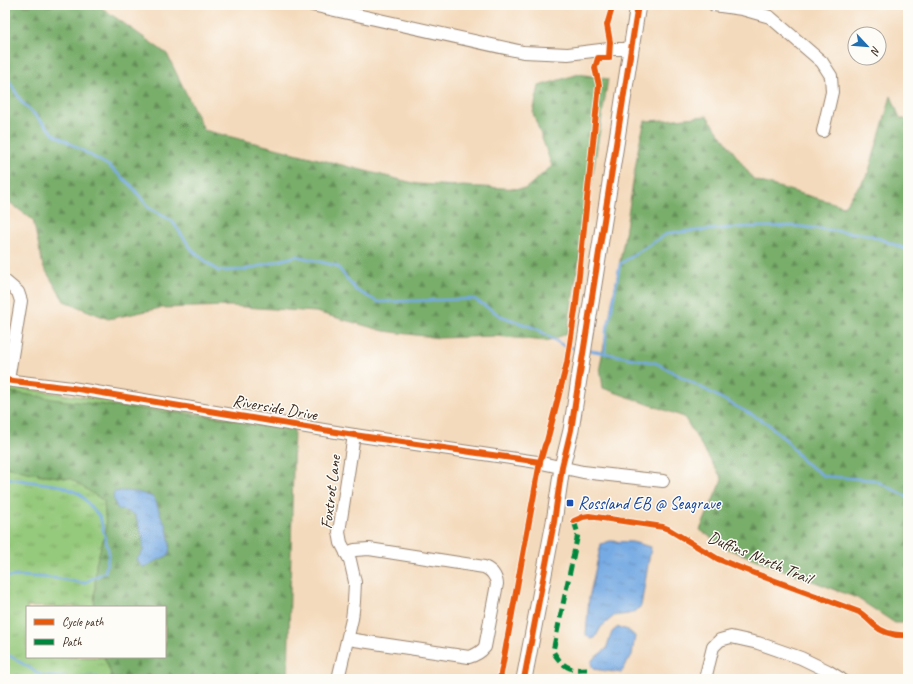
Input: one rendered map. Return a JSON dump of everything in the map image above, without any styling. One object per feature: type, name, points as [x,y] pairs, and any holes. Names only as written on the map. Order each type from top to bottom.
[{"type":"main road","points":[[524,679],[554,522],[562,467],[571,430],[638,5]]},
{"type":"street","points":[[312,5],[524,52],[568,54],[632,49]]},
{"type":"street","points":[[714,5],[742,9],[770,17],[822,62],[831,76],[832,92],[823,131]]},
{"type":"street","points":[[5,281],[18,292],[21,301],[7,380]]},
{"type":"street","name":"Riverside Drive","points":[[7,380],[87,391],[354,435],[537,462],[583,472],[663,481]]},
{"type":"street","name":"Foxtrot Lane","points":[[348,639],[354,602],[355,582],[350,560],[342,543],[339,532],[354,435]]},
{"type":"street","points":[[338,679],[348,639],[469,657],[480,653],[485,647],[497,584],[494,574],[484,567],[370,549],[346,552]]},
{"type":"street","points":[[705,679],[713,647],[720,640],[731,637],[758,643],[801,658],[828,670],[841,679]]},
{"type":"green space","points":[[5,5],[98,5],[167,54],[204,130],[417,184],[525,189],[552,166],[533,113],[539,86],[579,74],[608,79],[567,334],[546,341],[496,336],[439,338],[384,331],[316,312],[230,306],[161,308],[108,319],[64,301],[43,266],[33,220],[5,199]]},
{"type":"green space","points":[[891,96],[900,118],[908,120],[908,623],[895,623],[857,598],[728,549],[700,530],[722,479],[684,417],[603,388],[600,366],[624,240],[639,144],[645,121],[707,116],[754,180],[844,206],[868,174]]},
{"type":"green space","points":[[5,386],[289,426],[288,679],[5,679]]},
{"type":"green space","points":[[5,391],[59,400],[294,426],[288,679],[113,679],[104,658],[166,658],[166,606],[94,606],[96,564],[106,530],[104,501],[71,479],[5,467]]},
{"type":"water","points":[[114,492],[137,492],[153,497],[166,525],[170,543],[169,555],[145,568],[138,562],[137,559],[143,551],[143,538],[135,515],[118,509],[114,501]]},
{"type":"water","points":[[610,541],[632,542],[651,547],[641,606],[636,611],[628,614],[614,616],[601,627],[595,638],[591,639],[586,635],[589,598],[601,544]]},
{"type":"water","points":[[618,627],[628,630],[635,636],[632,655],[621,673],[593,669],[591,663],[593,659],[606,649],[612,632]]},
{"type":"waterway","points":[[5,74],[21,101],[54,134],[109,166],[131,185],[149,208],[172,221],[193,251],[218,271],[244,270],[297,256],[337,266],[356,290],[378,302],[474,299],[501,316],[537,329],[564,346],[579,349]]},
{"type":"waterway","points":[[605,353],[606,331],[610,319],[620,264],[668,233],[745,227],[796,226],[870,235],[908,250]]},
{"type":"waterway","points":[[588,350],[656,363],[767,423],[786,440],[803,461],[824,476],[874,480],[908,497]]},
{"type":"waterway","points":[[5,478],[62,486],[80,494],[100,517],[109,553],[105,572],[84,583],[54,578],[21,576],[5,577]]},
{"type":"waterway","points":[[5,653],[43,676],[72,678],[97,677],[101,679]]},
{"type":"marked path","points":[[574,521],[578,534],[553,651],[560,661],[567,667],[574,669],[587,669]]},
{"type":"cycle path","points":[[500,679],[540,462],[547,441],[567,363],[576,304],[599,85],[595,68],[598,58],[609,58],[610,42],[607,25],[613,5]]},
{"type":"cycle path","points":[[524,679],[554,522],[562,467],[571,430],[638,5]]},
{"type":"cycle path","points":[[5,380],[72,388],[354,435],[540,462]]},
{"type":"cycle path","name":"Duffins North Trail","points":[[574,521],[589,516],[663,527],[718,559],[859,612],[878,628],[886,632],[899,635],[908,635]]},
{"type":"place","name":"Rossland EB @ Seagrave","points":[[570,503]]}]
